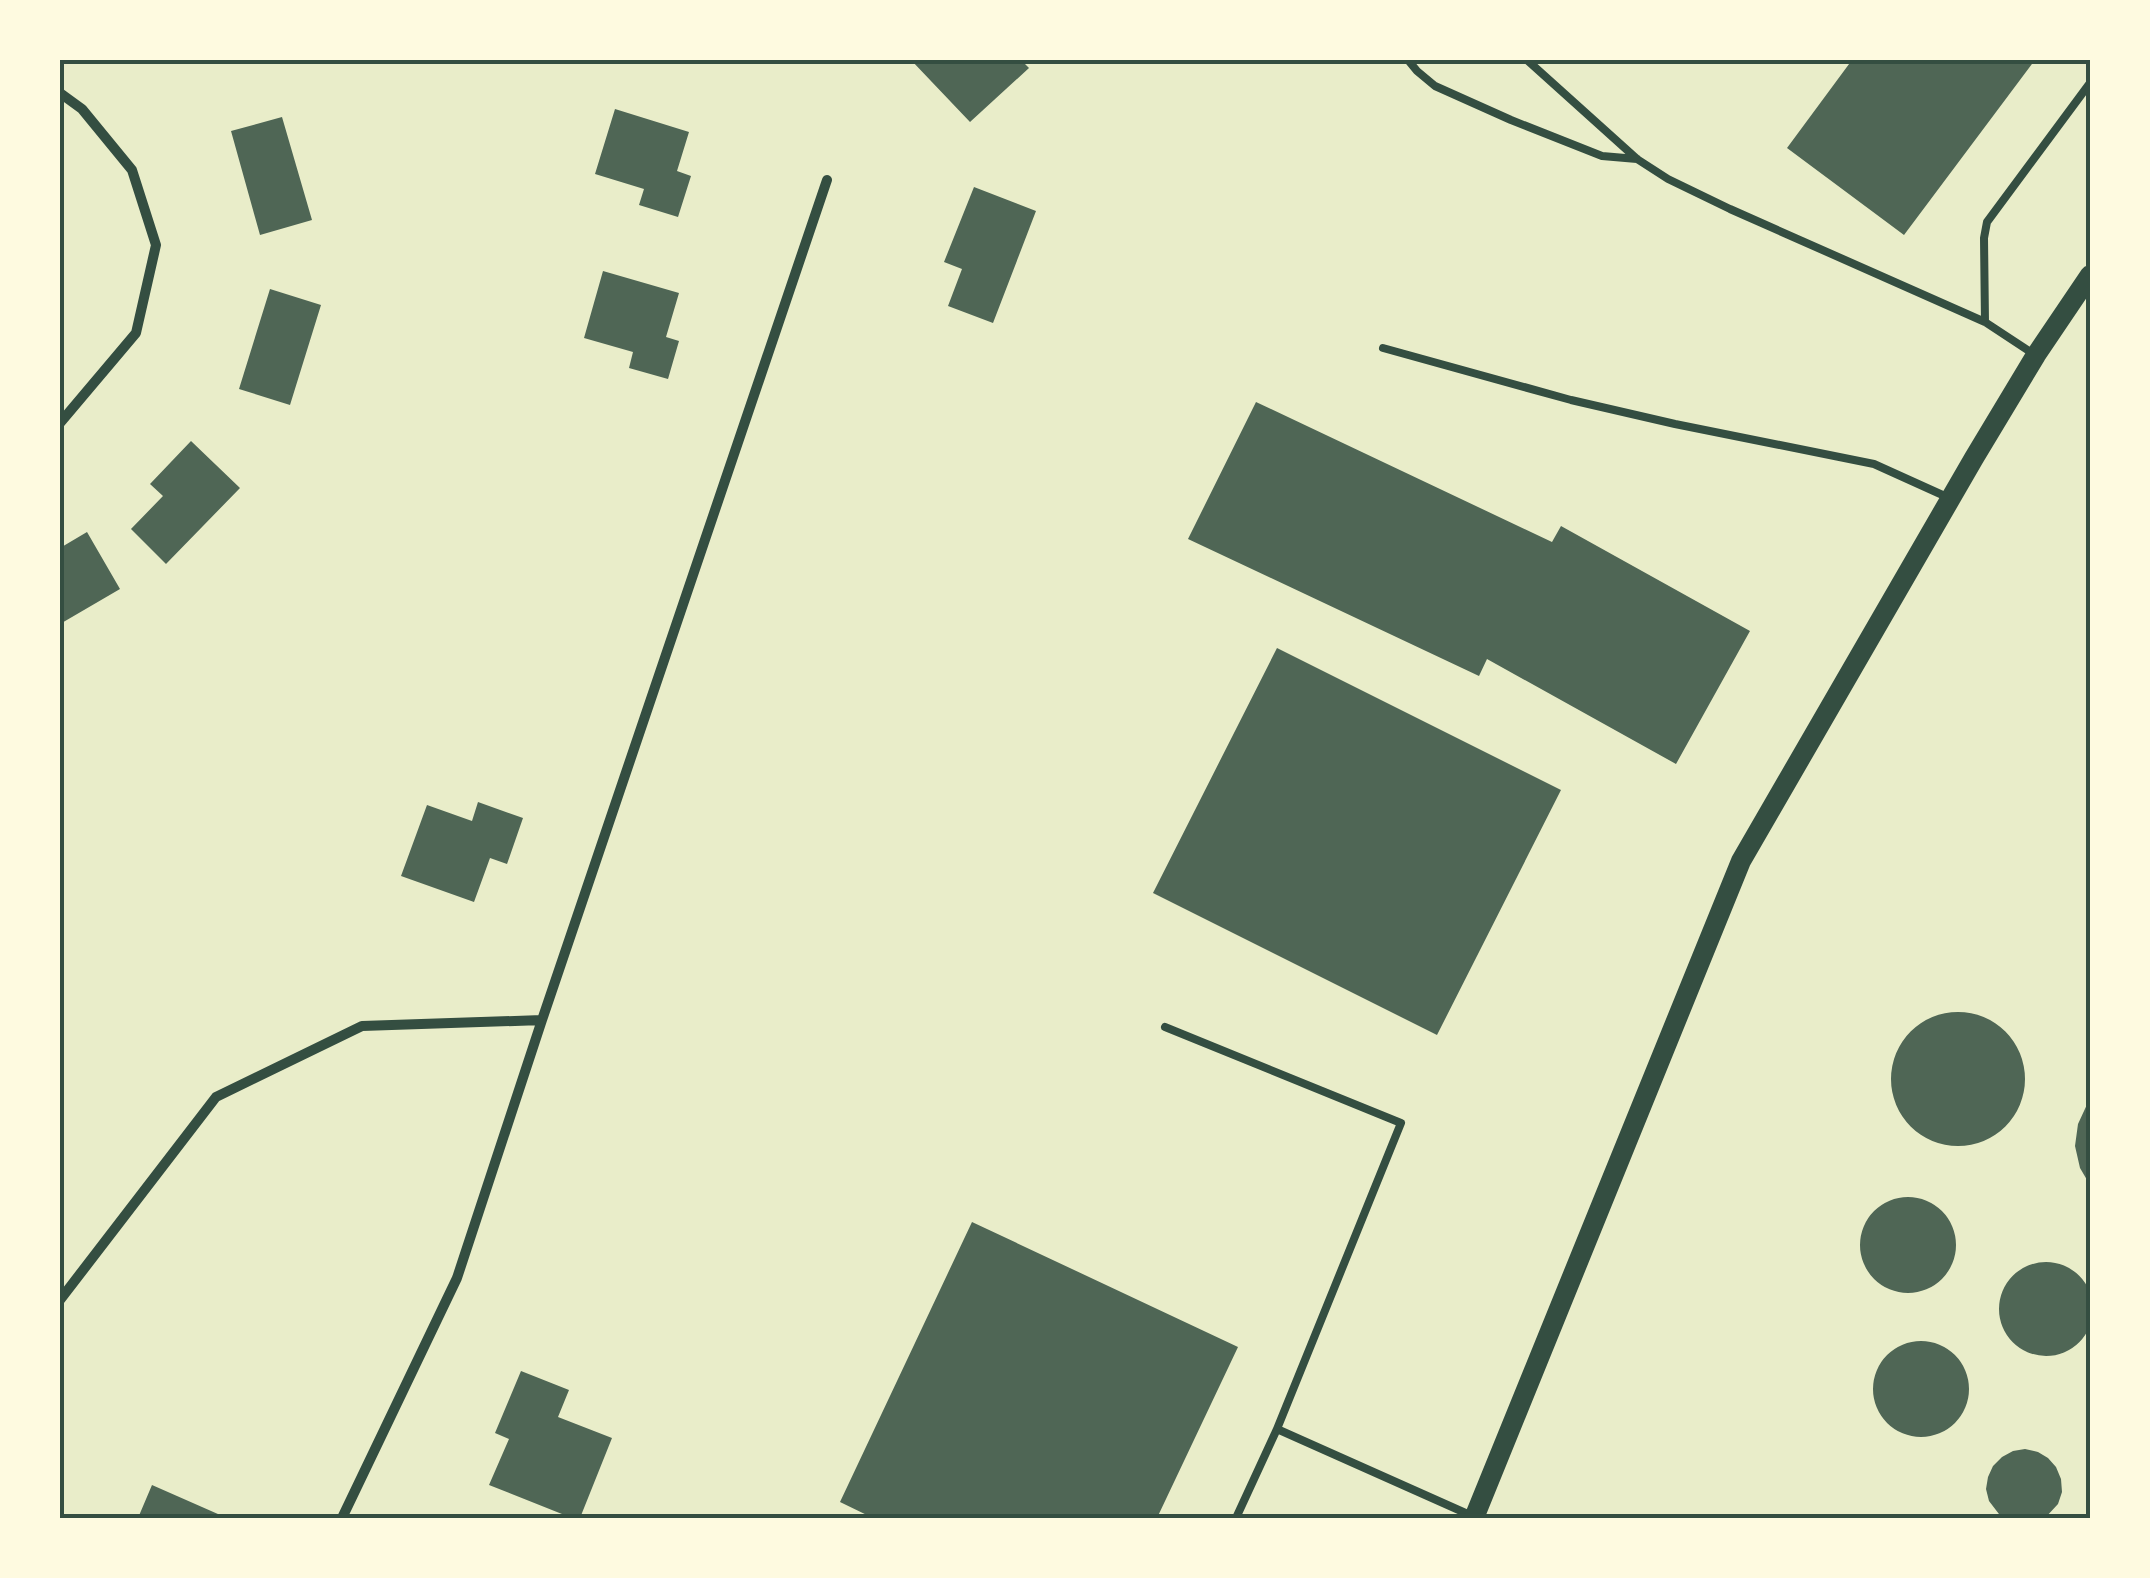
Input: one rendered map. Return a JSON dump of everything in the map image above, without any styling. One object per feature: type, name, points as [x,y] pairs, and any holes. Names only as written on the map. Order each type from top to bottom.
[{"type":"main road","points":[[1475,1518],[1741,862],[2036,355],[2090,274]]},
{"type":"street","points":[[60,92],[82,109],[132,170],[156,245],[136,333],[60,423]]},
{"type":"street","points":[[342,1518],[457,1278],[827,180]]},
{"type":"street","points":[[60,1300],[216,1097],[362,1026],[542,1020]]},
{"type":"lane","points":[[1408,60],[1436,86],[1511,120],[1602,156],[1638,159]]},
{"type":"lane","points":[[1527,60],[1638,159],[1668,179],[1985,322],[2036,355]]},
{"type":"lane","points":[[1985,322],[1984,238],[1988,222],[2090,83]]},
{"type":"lane","points":[[1382,348],[1572,400],[1874,464],[1951,499]]},
{"type":"lane","points":[[1165,1027],[1402,1123],[1278,1429],[1236,1518]]},
{"type":"lane","points":[[1278,1429],[1475,1518]]},
{"type":"building","points":[[911,60],[1021,60],[1029,68],[970,122]]},
{"type":"building","points":[[1852,60],[2035,60],[1904,235],[1787,148]]},
{"type":"building","points":[[615,109],[689,132],[677,171],[691,176],[678,217],[639,205],[644,189],[595,174]]},
{"type":"building","points":[[282,117],[312,220],[260,235],[231,131]]},
{"type":"building","points":[[974,187],[1036,211],[993,323],[948,306],[962,269],[944,262]]},
{"type":"building","points":[[603,271],[679,293],[666,337],[679,341],[668,379],[629,368],[633,352],[584,338]]},
{"type":"building","points":[[270,289],[321,305],[290,405],[239,389]]},
{"type":"building","points":[[1256,402],[1552,542],[1561,526],[1750,631],[1676,764],[1487,659],[1479,676],[1188,539]]},
{"type":"building","points":[[191,441],[240,488],[166,564],[131,529],[163,496],[150,484]]},
{"type":"building","points":[[87,532],[120,589],[60,624],[60,548]]},
{"type":"building","points":[[1277,648],[1561,790],[1437,1035],[1153,893]]},
{"type":"building","points":[[478,802],[523,818],[507,864],[490,858],[474,902],[401,876],[427,805],[472,821]]},
{"type":"building","points":[[1958,1012],[1984,1017],[2006,1031],[2020,1053],[2025,1079],[2020,1105],[2006,1127],[1984,1141],[1958,1146],[1932,1141],[1910,1127],[1896,1105],[1891,1079],[1896,1053],[1910,1031],[1932,1017]]},
{"type":"building","points":[[2090,1098],[2090,1185],[2080,1168],[2075,1146],[2078,1124]]},
{"type":"building","points":[[1908,1197],[1926,1201],[1942,1211],[1952,1227],[1956,1245],[1952,1263],[1942,1279],[1926,1289],[1908,1293],[1890,1289],[1874,1279],[1864,1263],[1860,1245],[1864,1227],[1874,1211],[1890,1201]]},
{"type":"building","points":[[972,1222],[1238,1347],[1157,1518],[873,1518],[840,1502]]},
{"type":"building","points":[[2046,1262],[2064,1265],[2079,1276],[2090,1291],[2090,1327],[2079,1342],[2064,1353],[2046,1356],[2028,1353],[2013,1342],[2002,1327],[1999,1309],[2002,1291],[2013,1276],[2028,1265]]},
{"type":"building","points":[[1921,1341],[1939,1345],[1955,1355],[1965,1371],[1969,1389],[1965,1407],[1955,1423],[1939,1433],[1921,1437],[1903,1433],[1887,1423],[1877,1407],[1873,1389],[1877,1371],[1887,1355],[1903,1345]]},
{"type":"building","points":[[521,1371],[569,1390],[558,1417],[612,1438],[580,1518],[489,1485],[509,1439],[495,1433]]},
{"type":"building","points":[[2025,1449],[2038,1452],[2056,1467],[2062,1492],[2058,1504],[2045,1518],[2002,1518],[1989,1501],[1988,1477],[2002,1457]]},
{"type":"building","points":[[152,1485],[227,1518],[138,1518]]}]
